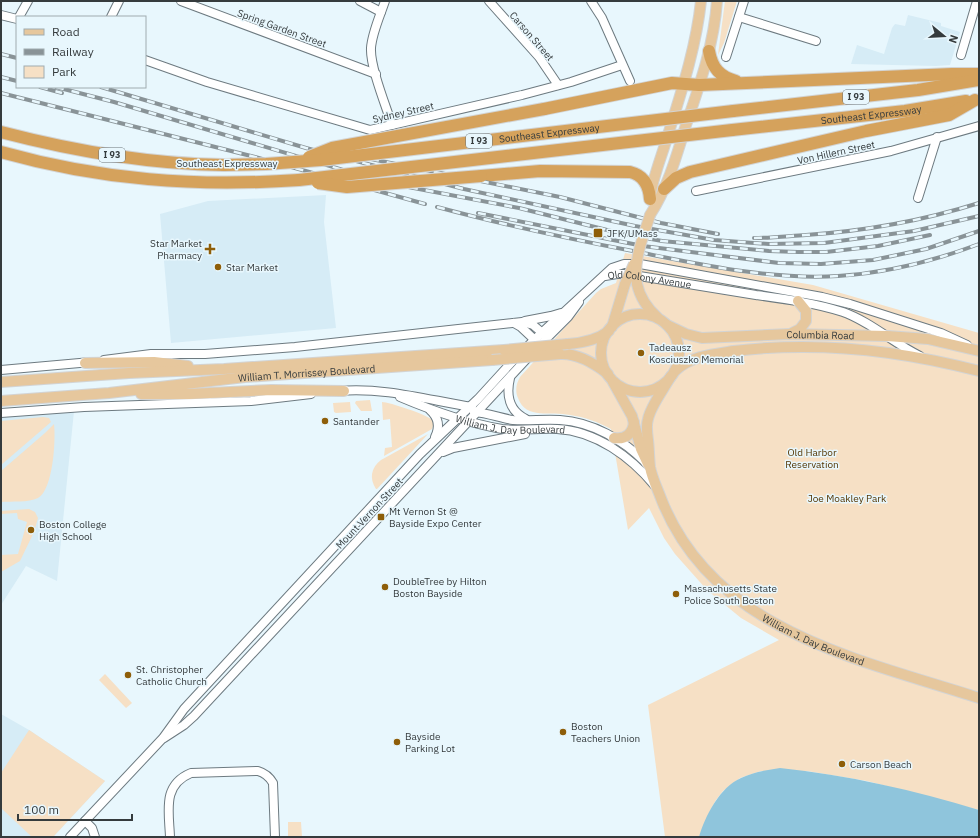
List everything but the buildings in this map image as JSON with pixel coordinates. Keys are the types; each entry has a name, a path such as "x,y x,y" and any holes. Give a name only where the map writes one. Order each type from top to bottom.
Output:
{"highway":[{"path":"709,51 712,63 720,74 729,79 746,83"},
{"path":"294,162 332,148 544,109 672,83 699,85 979,74"},
{"name":"Southeast Expressway","path":"1,132 48,144 108,155 181,163 224,165 294,162 918,90 979,79"},
{"path":"664,189 676,178 690,172 866,132 949,115 977,99"},
{"name":"Southeast Expressway","path":"1,152 56,166 111,175 165,181 220,183 299,180 905,111 977,99"},
{"path":"299,180 347,187 522,172 625,172 640,176 645,182 649,191 650,199"}],"main road":[{"name":"Columbia Road","path":"650,215 650,199 655,175 684,83 693,47 701,1"},
{"name":"Columbia Road","path":"611,328 650,215 664,189 699,85 709,51 717,1"},
{"name":"Columbia Road","path":"637,256 637,284 645,304 664,323 686,334 702,338 790,334 888,336 928,339 977,350"},
{"path":"790,334 800,329 806,321 806,311 798,301"},
{"path":"636,315 647,315 664,323 675,336 679,357 673,373 664,383 657,388 639,392 624,388 609,376 603,364 602,352 604,340 611,328 621,320 636,315"},
{"name":"William T. Morrissey Boulevard","path":"1,382 504,350 568,344 592,340 603,335 611,328"},
{"name":"Columbia Road","path":"673,373 684,364 708,355 775,347 818,347 856,350 898,354 936,361"},
{"name":"William T. Morrissey Boulevard","path":"1,401 109,393 245,377 560,354 579,356 609,376"},
{"name":"Old Colony Avenue","path":"936,361 979,371"},
{"path":"85,363 154,362 224,369"},
{"name":"William J. Day Boulevard","path":"650,468 646,426 647,419 650,411 673,373"},
{"name":"William J. Day Boulevard","path":"609,376 634,420 641,449 674,526 690,552 722,586 754,612 784,628 850,657 979,698"},
{"path":"109,393 162,394 258,391 344,391"},
{"path":"614,438 623,438 630,434 634,426 634,420"}],"street":[{"path":"19,16 28,1"},
{"path":"112,16 119,1"},
{"name":"Spring Garden Street","path":"181,1 376,74"},
{"path":"360,1 381,12"},
{"path":"385,1 371,44 371,56 392,125"},
{"name":"Carson Street","path":"489,1 539,57 558,85"},
{"path":"591,1 602,18 630,81"},
{"path":"726,57 744,1"},
{"path":"961,55 976,2"},
{"path":"1,15 16,18"},
{"path":"739,17 816,41"},
{"name":"Sydney Street","path":"146,60 207,82 370,130 558,85 622,64"},
{"name":"Von Hillern Street","path":"696,191 891,151 979,126"},
{"path":"918,198 937,137"},
{"name":"Old Colony Avenue","path":"602,278 616,266 640,264 822,297 850,304 941,333 977,350"},
{"name":"Old Colony Avenue","path":"602,278 617,274 627,274 798,301 843,312 868,324 909,351 936,361"},
{"name":"Mount Vernon Street","path":"545,335 565,311 602,278"},
{"name":"Mount Vernon Street","path":"70,837 164,738 184,709 434,439 470,407 545,335 571,313 583,296"},
{"path":"1,370 85,363 131,355 158,353 205,354 291,348 513,323 551,316 565,311"},
{"path":"513,323 531,324 545,335"},
{"path":"513,323 521,327 537,343"},
{"name":"Mount Vernon Street","path":"164,738 184,725 194,716 511,377 537,343"},
{"path":"511,377 508,394 511,405 520,415 531,420"},
{"name":"William T. Morrissey Boulevard","path":"1,413 71,408 251,401 344,391 372,391 389,393 470,407 479,407 486,404"},
{"name":"William T. Morrissey Boulevard","path":"389,393 428,409 457,418"},
{"path":"428,409 434,414 438,422 438,430 434,439"},
{"name":"William J. Day Boulevard","path":"457,418 468,413 478,412 512,419 558,420 574,422 595,428 614,438 638,455 650,468"},
{"name":"William J. Day Boulevard","path":"457,418 512,430 550,429 569,430 581,433 608,445 638,468 658,490"},
{"path":"434,458 444,451 453,448 550,429"},
{"path":"170,837 168,801 171,790 176,782 183,776 192,773 258,771 265,773 270,777 273,783 275,837"},
{"path":"85,821 92,828 95,837"}],"shaded area":[{"path":"908,15 941,23 941,26 960,32 950,65 851,64 857,45 884,54 892,28 895,24 905,26"},
{"path":"326,195 324,222 336,328 171,343 160,214 208,201"},
{"name":"Boston College High School","path":"74,411 57,581 26,566 1,605 1,417"},
{"path":"1,714 29,730 105,781 53,837 1,837"}],"green space":[{"path":"725,1 737,1 724,43 718,55"},
{"name":"Old Harbor Reservation","path":"625,253 813,285 979,333 979,810 867,781 807,771 761,771 740,778 723,791 710,811 699,837 665,837 648,705 779,640 741,618 707,590 675,554 664,538 649,508 628,530 611,429 581,417 533,412 522,405 516,393 516,388 520,377 596,293 601,289 616,283"},
{"path":"370,400 372,411 361,411 355,403 356,401"},
{"path":"350,402 351,412 334,412 333,403"},
{"path":"382,402 408,409 429,418 433,422 432,429 384,456 385,448 392,447 390,419 383,420"},
{"path":"43,417 49,418 51,422 1,465 1,421"},
{"path":"54,424 54,452 50,475 43,493 38,498 30,501 1,502 1,471"},
{"path":"428,434 376,489 372,481 372,473 375,466 381,460"},
{"path":"29,509 35,512 38,518 34,532 20,561 1,572 1,555 18,554 27,522 18,519 17,513 1,514 1,511"},
{"path":"105,674 132,703 126,708 99,680"},
{"path":"29,730 105,781 53,837 32,837 1,808 1,773"},
{"path":"288,822 301,822 302,837 288,837"}],"water":[{"path":"780,768 880,784 979,810 979,837 699,837 709,811 720,795 733,782 746,776"}],"railway":[{"path":"1,54 16,58"},
{"path":"1,77 16,81"},
{"path":"44,88 62,93"},
{"path":"60,88 114,102 387,183 519,208 619,233 662,241 769,251 826,252 878,246 930,235"},
{"path":"104,88 306,148 464,189 635,226 714,240 769,244 824,243 914,231 979,216"},
{"path":"1,93 255,157 425,204"},
{"path":"371,159 560,197 661,223 718,234"},
{"path":"754,238 828,233 872,228 915,220 979,203"},
{"path":"437,207 487,220 687,262 762,274 788,276 838,276 892,269 928,261 979,244"},
{"path":"478,213 643,246 779,263 821,264 873,260 926,249 979,231"}],"place":[{"name":"JFK/UMass","path":"598,233"},
{"name":"Star Market Pharmacy","path":"210,249"},
{"name":"Star Market","path":"218,267"},
{"name":"Tadeausz Kosciuszko Memorial","path":"641,353"},
{"name":"Santander","path":"325,421"},
{"name":"Mt Vernon St @ Bayside Expo Center","path":"381,517"},
{"name":"Boston College High School","path":"31,530"},
{"name":"DoubleTree by Hilton Boston Bayside","path":"385,587"},
{"name":"Massachusetts State Police South Boston","path":"676,594"},
{"name":"St. Christopher Catholic Church","path":"128,675"},
{"name":"Boston Teachers Union","path":"563,732"},
{"name":"Bayside Parking Lot","path":"397,742"},
{"name":"Carson Beach","path":"842,764"}],"park label":[{"name":"Joe Moakley Park","path":"847,498"}]}
